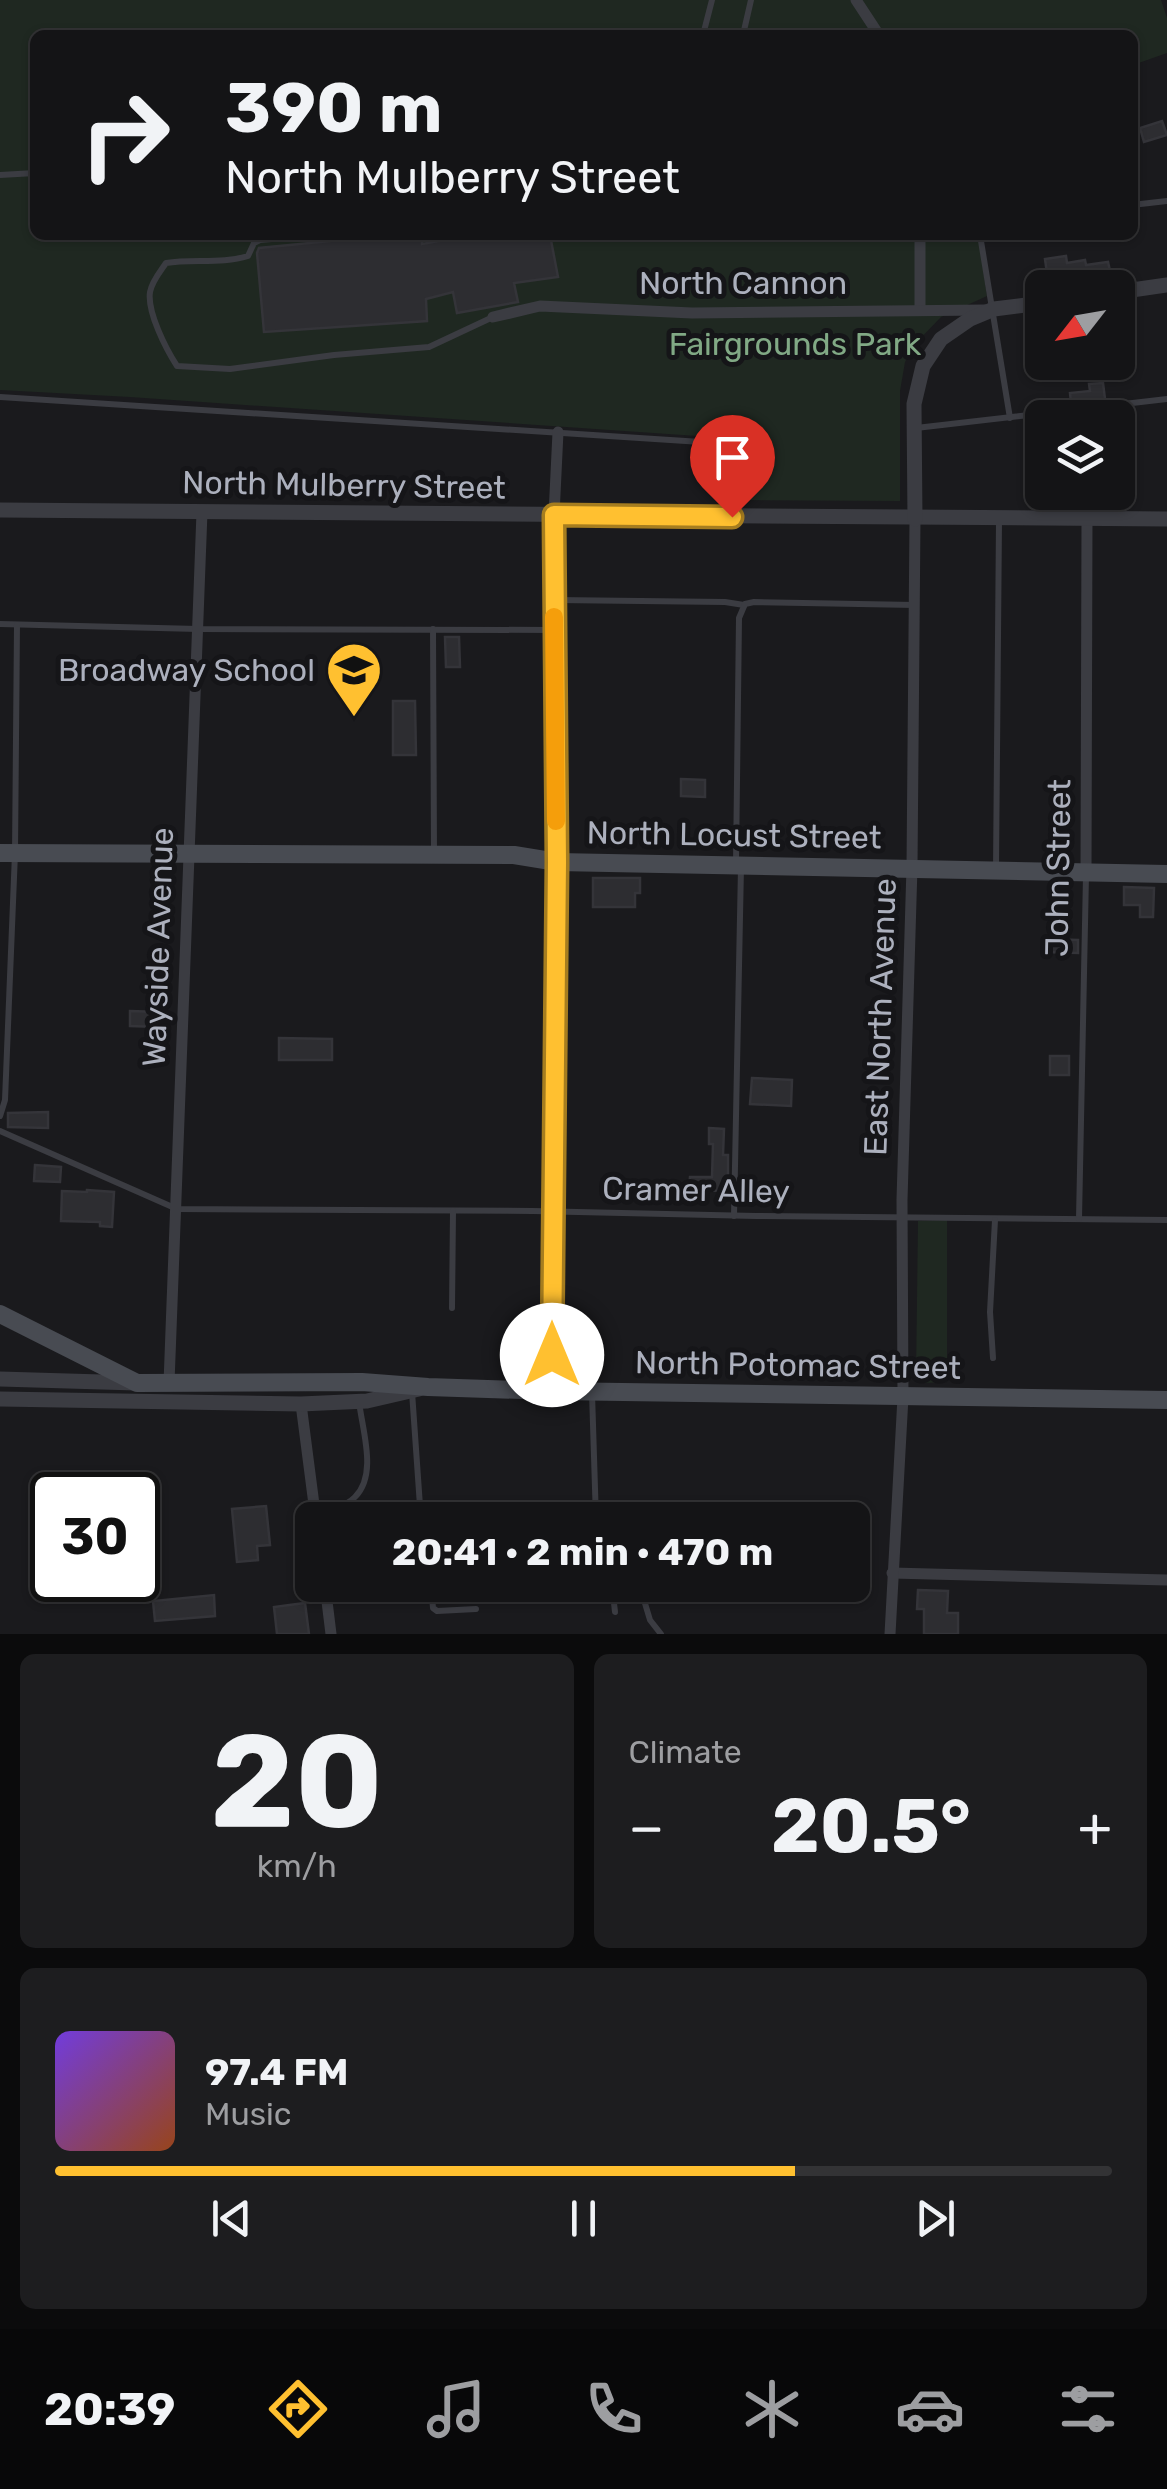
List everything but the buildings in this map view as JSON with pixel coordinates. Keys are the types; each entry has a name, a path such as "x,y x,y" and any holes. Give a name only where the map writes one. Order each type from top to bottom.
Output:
{"main road":[{"name":"North Locust Street","path":"8,853 514,855 557,862 1167,874"},
{"path":"0,1314 137,1383 168,1392"},
{"name":"North Potomac Street","path":"168,1392 362,1382 420,1389 1167,1400"}],"street":[{"path":"856,0 876,30"},
{"path":"920,240 920,310"},
{"path":"1135,290 1167,285"},
{"path":"915,519 914,404 923,366 941,339 970,319 994,310 1025,305"},
{"name":"North Cannon","path":"493,317 540,306 692,313 994,310"},
{"path":"552,1391 557,862 554,515 558,432"},
{"name":"North Mulberry Street","path":"0,510 1167,519"},
{"name":"Wayside Avenue","path":"168,1392 202,512"},
{"name":"John Street","path":"1086,518 1086,873"},
{"name":"East North Avenue","path":"890,1634 902,1396 915,519"},
{"path":"0,1378 137,1383"},
{"name":"North Potomac Street","path":"168,1392 301,1404 359,1401 420,1389"},
{"path":"0,1398 168,1392"},
{"path":"301,1404 314,1502"},
{"path":"892,1574 1167,1580"},
{"path":"327,1602 331,1634"}],"lane":[{"path":"704,30 712,0"},
{"path":"745,30 751,0"},
{"path":"0,174 30,172"},
{"path":"1138,204 1167,200"},
{"path":"260,240 248,256 237,260 166,263 150,294 162,344 177,366 230,369 428,347 493,317"},
{"path":"981,240 1010,418"},
{"path":"0,396 732,444 732,517"},
{"path":"916,428 1167,399"},
{"path":"996,870 999,518"},
{"path":"554,600 914,605"},
{"path":"734,1216 739,618 744,605"},
{"path":"0,624 198,630 554,630"},
{"path":"0,1116 5,1100 8,853 17,624"},
{"path":"433,630 434,855"},
{"name":"John Street","path":"1079,1219 1086,873"},
{"name":"Cramer Alley","path":"0,1131 177,1210 1167,1220"},
{"path":"452,1308 453,1211"},
{"path":"993,1358 990,1312 995,1220"},
{"path":"420,1389 420,1502"},
{"path":"592,1392 595,1502"},
{"path":"348,1502 364,1482 367,1466 359,1401"},
{"path":"432,1602 438,1611 476,1608"},
{"path":"615,1602 616,1612"},
{"path":"645,1602 650,1620 661,1634"}],"green space":[{"name":"Fairgrounds Park","path":"0,0 1161,0 1167,18 1167,53 1138,63 1138,30 30,30 30,240 979,240 987,296 941,317 914,345 905,362 900,391 900,501 740,500 741,439 0,390"},
{"path":"947,1220 947,1382 923,1383 916,1377 918,1221"}],"slow traffic":[{"path":"554,617 556,821"}],"place":[{"name":"Broadway School","path":"354,719"}],"route":[{"path":"552,1355 557,862 554,515 732,517"}]}
